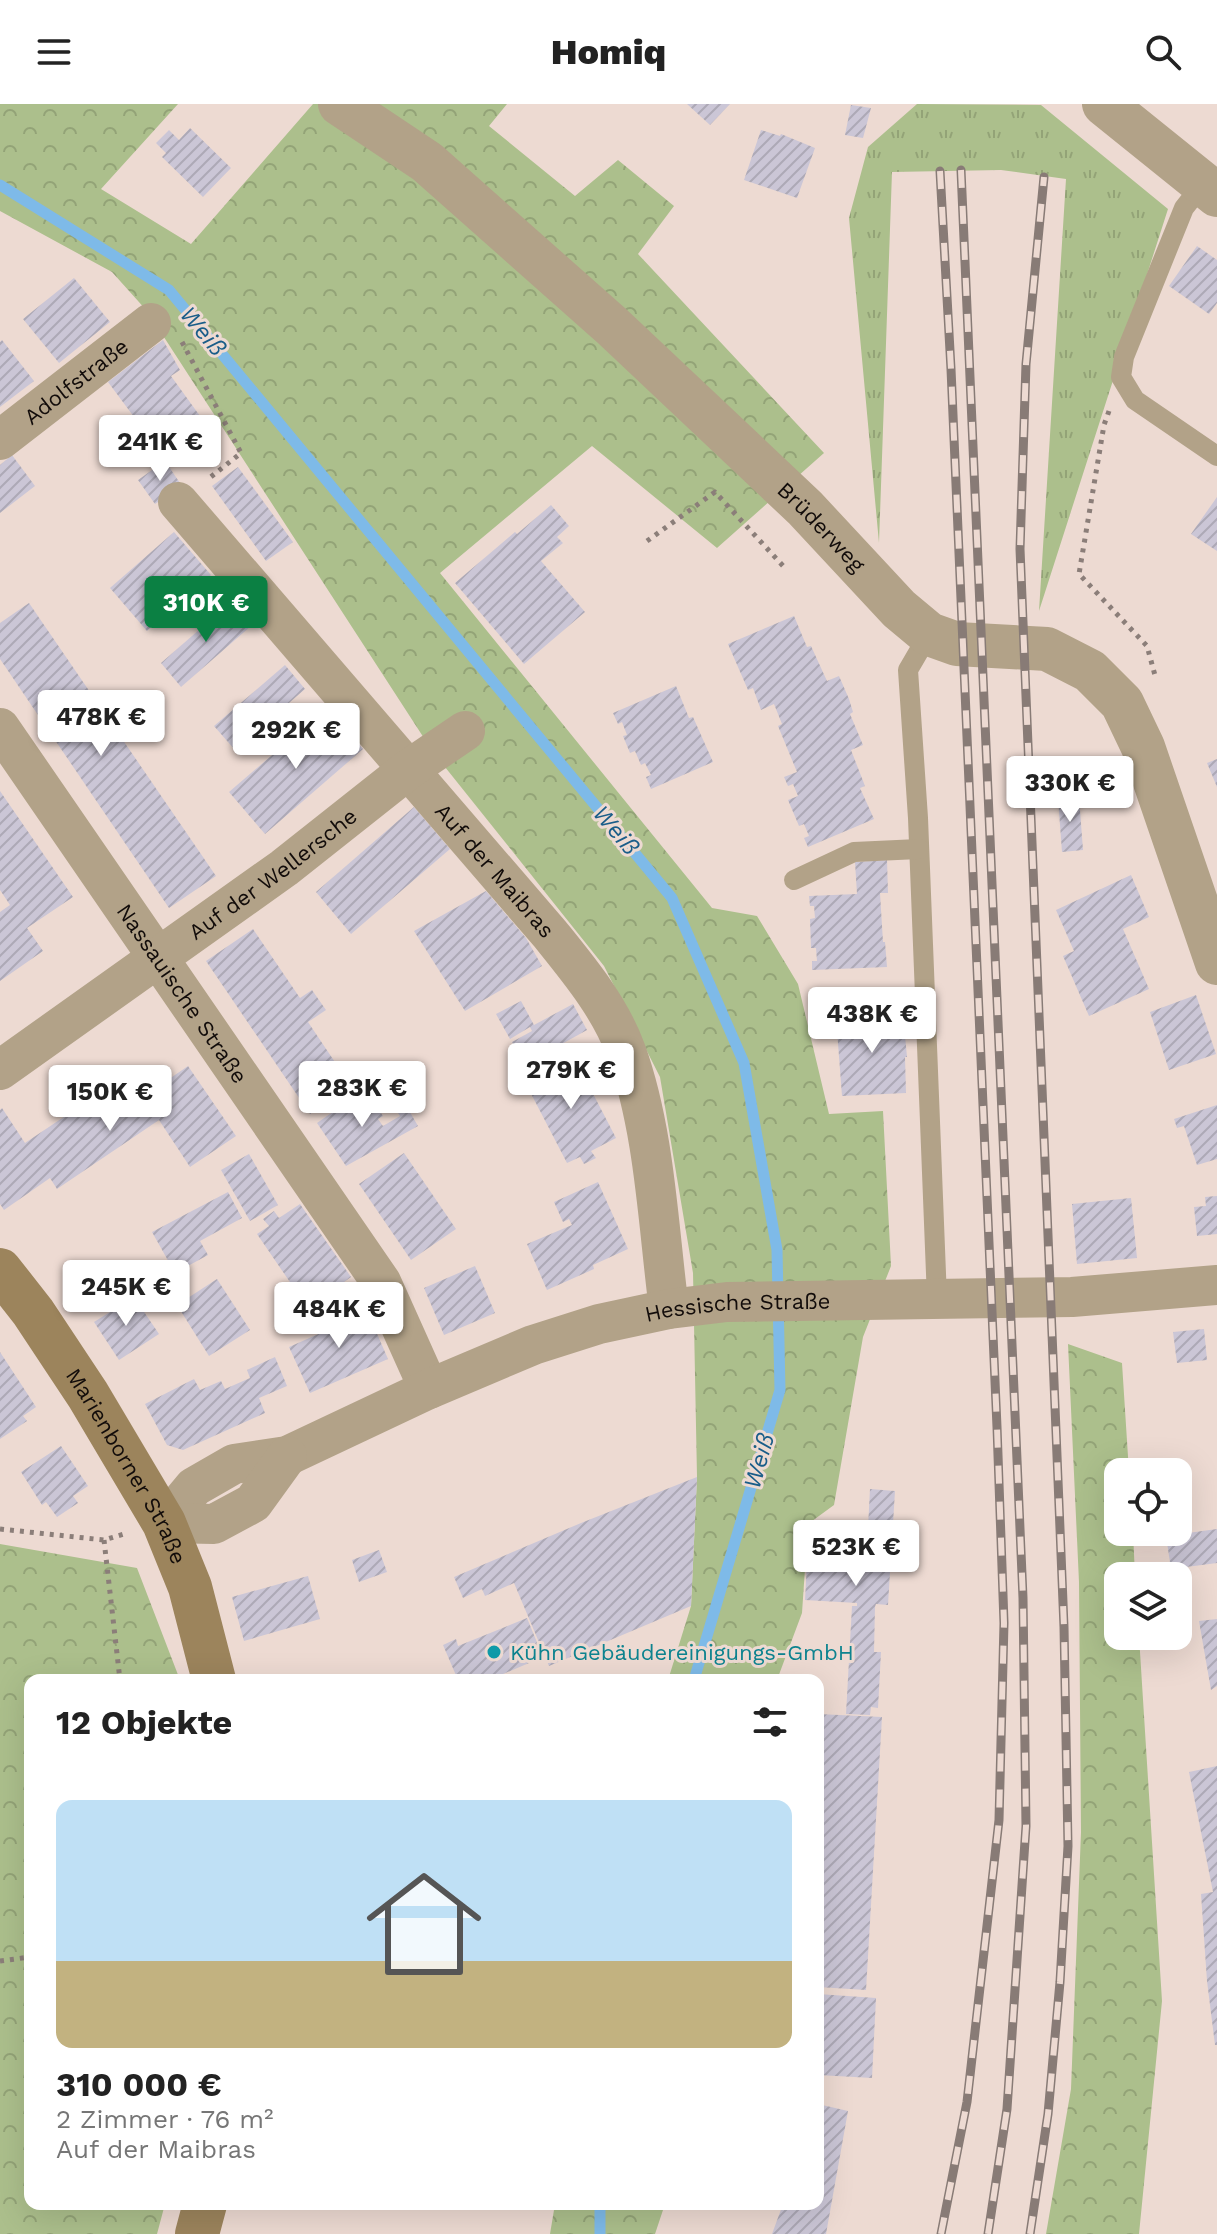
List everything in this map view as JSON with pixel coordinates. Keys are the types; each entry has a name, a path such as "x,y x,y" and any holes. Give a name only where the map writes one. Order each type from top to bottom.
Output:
{"main road":[{"name":"Marienborner Straße","path":"0,1270 33,1312 88,1395 164,1523 190,1587 212,1674"},
{"path":"197,2234 203,2210"}],"street":[{"name":"Brüderweg","path":"340,104 427,162 612,326 805,508 899,609 929,634 957,644 1047,649 1090,671 1122,703 1143,747 1217,963"},
{"path":"1104,104 1212,190"},
{"name":"Adolfstraße","path":"0,440 151,323"},
{"name":"Auf der Maibras","path":"190,493 409,769 593,988 625,1049 645,1116 669,1309"},
{"name":"Nassauische Straße","path":"0,728 381,1282 429,1389"},
{"name":"Auf der Wellersche","path":"0,1070 284,868 409,769 465,731"},
{"name":"Hessische Straße","path":"164,1523 214,1524 253,1503 287,1456 429,1389 533,1345 599,1324 669,1309 727,1302 1072,1297 1217,1285"}],"lane":[{"path":"1212,190 1184,208 1124,357 1121,377 1135,400 1217,456"},
{"path":"929,634 908,670 919,849 937,1299"},
{"path":"794,880 854,852 919,849"}],"path":[{"path":"151,323 174,325 241,453 190,493"},
{"path":"1104,425 1079,574 1147,646 1159,688"},
{"path":"647,541 715,492 785,568"},
{"path":"0,1529 104,1540 164,1523"},
{"path":"104,1540 119,1674"},
{"path":"0,1961 24,1958"}],"green space":[{"path":"0,104 178,104 101,189 191,244 313,104 507,104 489,126 575,196 618,160 674,206 638,254 824,453 717,548 592,446 440,573 712,908 757,916 798,984 829,1114 883,1111 891,1266 863,1337 834,1505 808,1524 802,1613 779,1674 670,1674 691,1606 697,1477 693,1273 660,1077 604,966 433,752 147,311 112,272 0,211"},
{"path":"917,104 1041,105 1168,209 1039,611 1066,179 1001,170 892,172 879,543 849,218 868,147"},
{"path":"1068,1344 1122,1363 1128,1458 1104,1458 1104,1546 1134,1546 1134,1562 1104,1562 1104,1650 1140,1650 1162,2001 1139,2234 1046,2234 1071,2089 1081,1832 1079,1582"},
{"path":"0,1544 137,1568 178,1674 24,1674 24,2210 163,2210 157,2234 0,2234"},
{"path":"554,2210 663,2210 655,2234 550,2234"}],"building":[{"path":"687,104 730,104 710,125"},
{"path":"851,105 871,108 863,138 845,135"},
{"path":"190,128 231,168 203,197 162,157 166,153 156,143 169,130 179,140"},
{"path":"761,130 781,134 815,148 797,198 744,180"},
{"path":"1197,246 1217,260 1217,303 1209,314 1169,286"},
{"path":"74,278 110,322 59,363 23,319"},
{"path":"2,340 34,381 0,407 0,342"},
{"path":"163,340 180,370 171,376 200,416 143,459 120,428 134,417 108,382"},
{"path":"12,455 35,486 0,513 0,465"},
{"path":"165,461 182,486 155,504 138,480"},
{"path":"238,467 293,542 266,561 212,486"},
{"path":"1217,497 1217,551 1191,534"},
{"path":"551,505 569,526 557,537 563,543 541,561 585,612 524,664 455,583"},
{"path":"174,532 211,575 147,631 110,588"},
{"path":"231,602 251,626 181,687 161,663"},
{"path":"29,603 216,876 169,908 0,659 0,623"},
{"path":"794,616 807,647 811,646 827,681 839,676 849,699 853,712 850,714 863,745 851,750 865,786 860,788 874,819 808,847 804,838 809,836 804,824 799,826 788,800 798,796 793,784 788,786 784,777 797,772 778,726 782,724 774,704 761,710 753,688 748,690 728,644"},
{"path":"285,665 305,689 235,750 214,726"},
{"path":"676,686 713,762 651,789 646,777 651,775 645,763 641,765 635,751 630,753 623,736 627,735 622,722 618,724 613,713"},
{"path":"327,708 363,749 265,834 229,792"},
{"path":"1217,759 1217,787 1207,763"},
{"path":"0,791 73,897 27,928 43,951 0,981 0,912 10,905 0,890"},
{"path":"1079,797 1083,850 1062,852 1058,798"},
{"path":"414,807 450,849 351,934 316,892"},
{"path":"887,860 888,893 880,893 887,967 812,970 812,961 817,961 816,948 811,948 810,919 815,918 809,896 857,894 855,862"},
{"path":"1131,875 1149,917 1123,929 1149,989 1089,1016 1063,956 1074,951 1056,910"},
{"path":"486,891 526,938 542,966 465,1011 414,931"},
{"path":"253,929 300,998 312,990 326,1010 308,1022 351,1086 310,1114 206,961"},
{"path":"1196,995 1216,1054 1169,1070 1150,1012"},
{"path":"521,1001 534,1025 573,1004 587,1030 524,1065 512,1042 532,1031 530,1027 510,1039 496,1014"},
{"path":"903,1014 906,1093 842,1096 836,1017"},
{"path":"575,1059 616,1138 591,1151 596,1158 584,1164 580,1157 567,1163 526,1084 539,1077 535,1070 548,1063 551,1071"},
{"path":"188,1066 236,1136 190,1167 159,1120 57,1189 50,1178 4,1210 0,1204 2,1108 25,1143 128,1074 143,1097"},
{"path":"360,1093 370,1107 375,1104 383,1116 378,1119 383,1126 400,1116 398,1113 407,1107 418,1126 346,1166 317,1123"},
{"path":"1217,1105 1217,1159 1197,1165 1184,1126 1177,1128 1174,1119"},
{"path":"404,1153 456,1229 411,1260 359,1184"},
{"path":"249,1154 278,1205 250,1221 221,1170"},
{"path":"598,1182 628,1249 593,1265 594,1269 547,1290 527,1244 572,1225 569,1219 563,1222 554,1202"},
{"path":"228,1192 242,1218 200,1241 208,1255 175,1273 152,1232"},
{"path":"1217,1196 1217,1234 1197,1236 1194,1207 1206,1206 1205,1197"},
{"path":"1131,1198 1137,1258 1077,1264 1072,1204"},
{"path":"300,1204 351,1277 330,1292 334,1299 325,1305 320,1299 307,1307 257,1234 269,1226 263,1219 274,1211 279,1218"},
{"path":"475,1266 495,1313 444,1335 424,1288"},
{"path":"217,1279 250,1330 209,1356 177,1305"},
{"path":"134,1297 159,1334 119,1360 94,1322"},
{"path":"365,1306 388,1359 310,1393 289,1347 323,1332 320,1326"},
{"path":"1204,1329 1207,1360 1177,1363 1173,1332"},
{"path":"0,1352 36,1407 23,1416 27,1421 0,1439"},
{"path":"275,1357 287,1386 259,1398 265,1413 183,1450 167,1445 145,1404 194,1379 200,1390 221,1381 225,1389 250,1378 247,1370"},
{"path":"61,1446 88,1486 73,1496 78,1503 57,1517 46,1502 42,1505 21,1472"},
{"path":"697,1477 691,1606 549,1666 514,1583 485,1596 482,1589 463,1598 454,1577"},
{"path":"870,1489 895,1491 888,1605 876,1604 875,1607 874,1652 881,1652 878,1708 871,1707 870,1715 846,1714 852,1606 857,1606 857,1603 805,1600 809,1524 868,1528"},
{"path":"1217,1529 1217,1563 1192,1566 1192,1562 1170,1562 1168,1546 1192,1546 1192,1532"},
{"path":"379,1550 387,1572 359,1582 352,1560"},
{"path":"308,1576 320,1619 244,1641 232,1597"},
{"name":"Kühn Gebäudereinigungs-GmbH","path":"527,1618 543,1657 503,1674 455,1674 443,1645 456,1639 458,1646"},
{"path":"1217,1619 1217,1686 1211,1690 1199,1621"},
{"path":"824,1714 882,1717 866,1990 824,1987"},
{"path":"1217,1766 1215,2045 1201,1894 1213,1892 1189,1772"},
{"path":"824,1994 876,1998 872,2078 824,2075"},
{"path":"824,2105 848,2111 826,2234 772,2234 781,2210 824,2210"}],"waterway":[{"name":"Weiß","path":"0,185 169,290 672,898 744,1063 777,1250 780,1390 696,1674"},
{"name":"Weiß","path":"600,2210 600,2234"}],"railway":[{"path":"961,170 1023,1598 1026,1826 1007,2109 988,2234"},
{"path":"940,171 1004,1623 999,1820 967,2102 941,2234"},
{"path":"1030,2234 1048,2114 1068,1846 1064,1627 1020,549 1026,364 1044,177"}],"place":[{"name":"Kühn Gebäudereinigungs-GmbH","path":"494,1652"}]}
